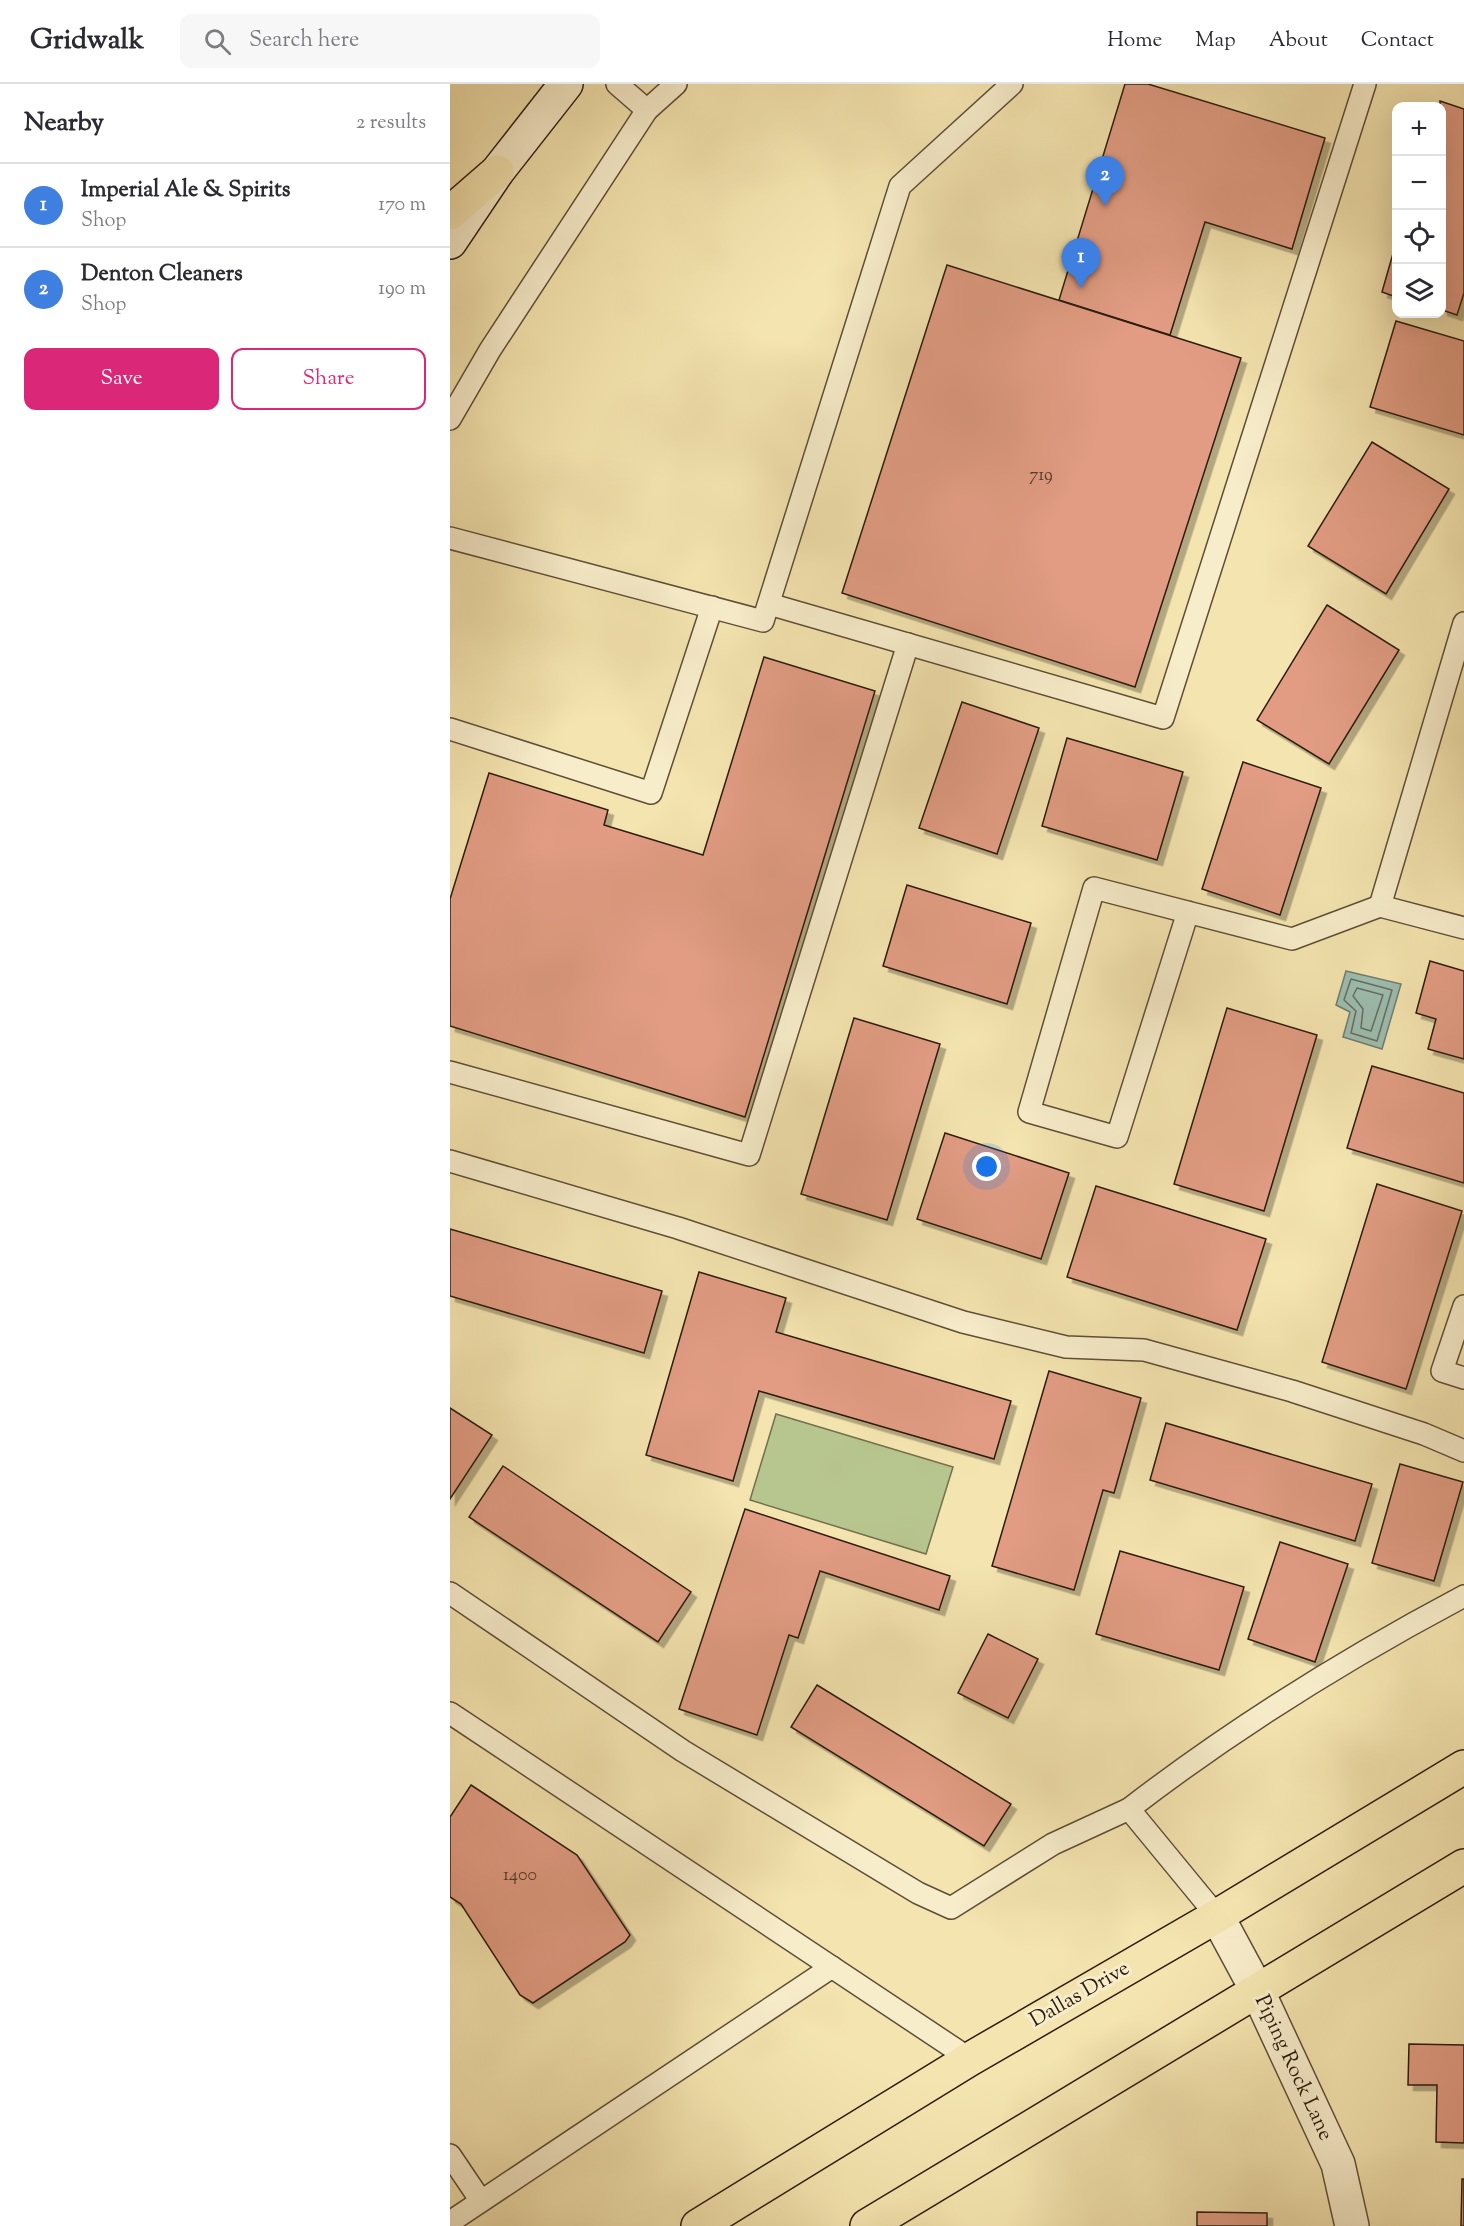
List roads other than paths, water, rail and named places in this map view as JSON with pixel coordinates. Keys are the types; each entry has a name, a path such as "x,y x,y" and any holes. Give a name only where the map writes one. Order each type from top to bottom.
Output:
{"main road":[{"path":"450,213 497,172"},
{"name":"Dallas Drive","path":"698,2226 970,2059 1217,1916 1464,1767"},
{"path":"867,2226 933,2184 1258,1992 1464,1866"}],"street":[{"path":"450,242 497,172 566,84"},
{"name":"Piping Rock Lane","path":"1217,1916 1258,1992 1338,2164 1352,2226"}],"lane":[{"path":"617,84 647,110"},
{"path":"450,419 490,350 647,110 676,84"},
{"path":"450,538 763,621 900,186 1012,84"},
{"path":"769,604 1163,718 1365,84"},
{"path":"450,729 651,792 712,607"},
{"path":"1380,906 1464,624"},
{"path":"450,1072 749,1155 908,644"},
{"path":"1188,912 1118,1137 1029,1112 1094,888 1188,912 1292,939 1380,906 1464,928"},
{"path":"450,1161 678,1228 963,1322 1066,1347 1144,1350 1292,1391 1424,1434 1464,1451"},
{"path":"1464,1306 1442,1371 1464,1378"},
{"path":"450,1593 683,1751 898,1881 951,1908 1053,1844 1130,1809 1177,1772 1308,1685 1464,1596"},
{"path":"450,1713 970,2059"},
{"path":"1130,1809 1217,1916"},
{"path":"450,2222 832,1967"},
{"path":"450,2156 482,2201"}],"water":[{"path":"1346,971 1401,984 1382,1049 1343,1037 1350,1012 1336,1005"}],"place":[{"name":"Denton Cleaners","path":"1105,206"},
{"name":"Imperial Ale & Spirits","path":"1081,288"}]}
